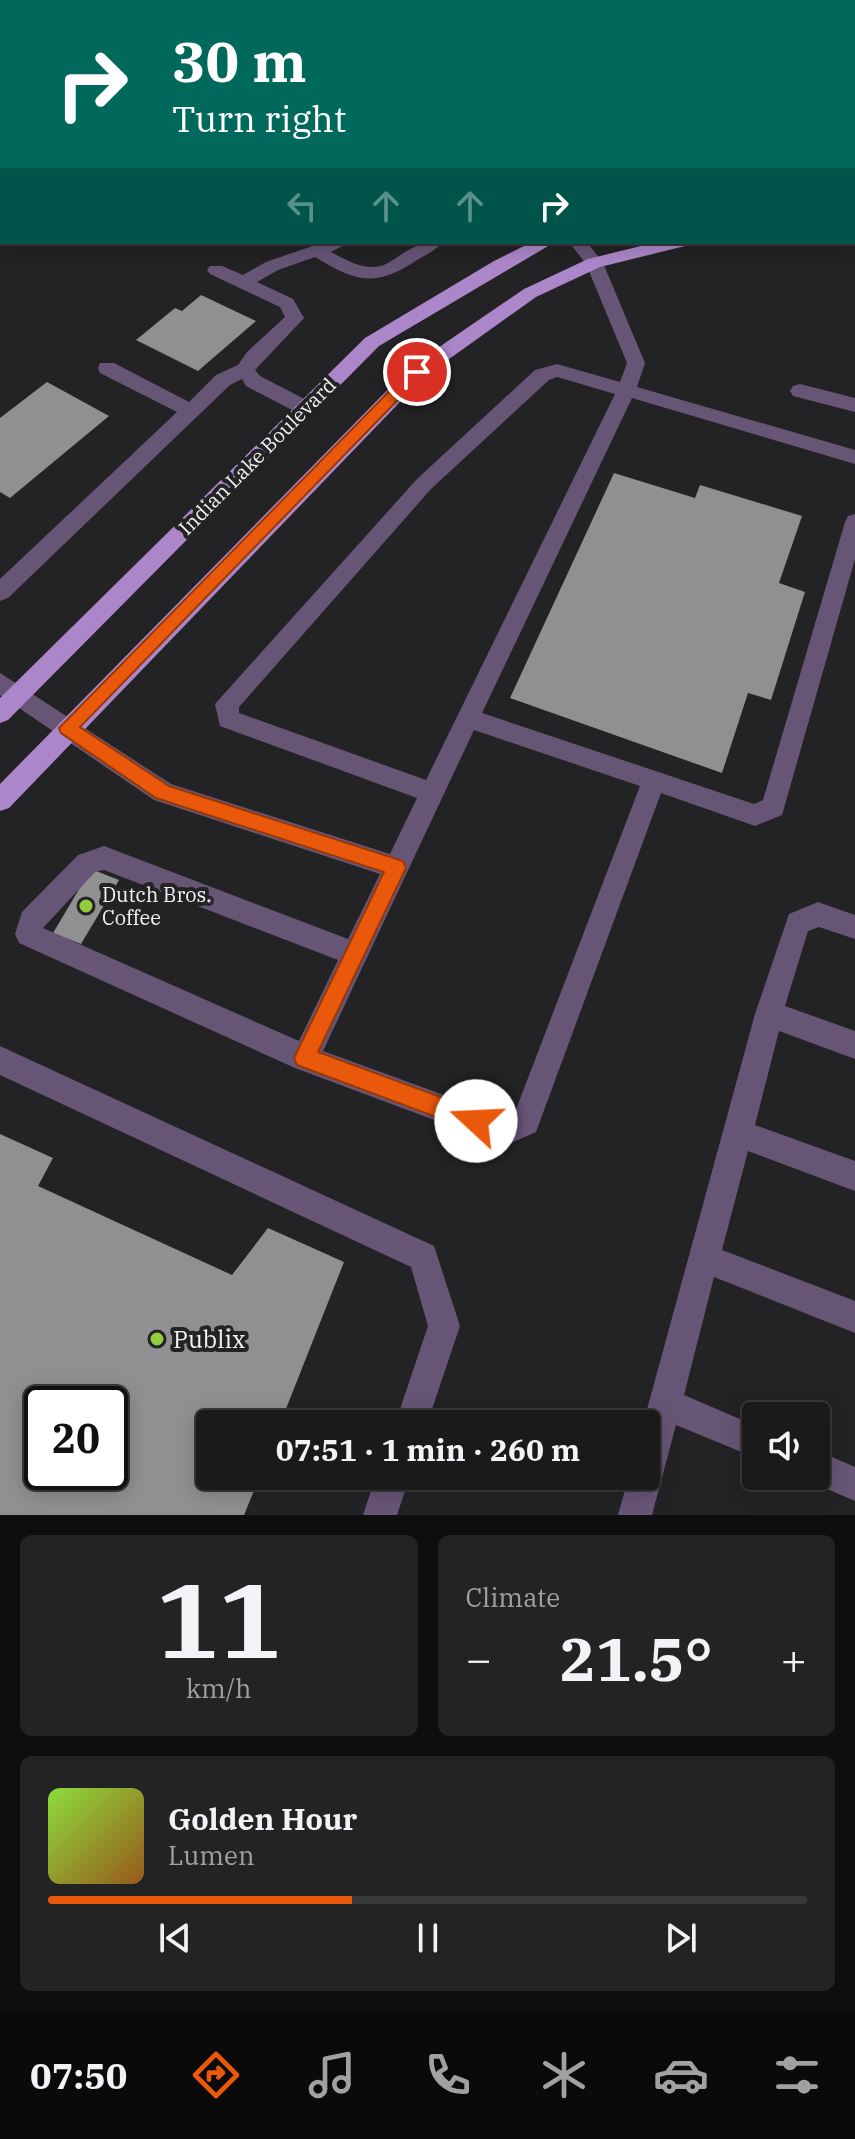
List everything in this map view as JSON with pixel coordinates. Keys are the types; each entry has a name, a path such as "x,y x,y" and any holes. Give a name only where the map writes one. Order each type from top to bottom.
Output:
{"main road":[{"name":"Indian Lake Boulevard","path":"0,713 9,689 372,342 500,265 542,244"},
{"path":"0,800 417,372 530,293 594,263 671,244"}],"street":[{"path":"243,283 272,266 336,244"},
{"path":"317,251 352,273 378,275 431,244"},
{"path":"305,1058 626,390 636,363 594,263 580,244"},
{"path":"0,592 223,380 245,370 254,356 295,318 287,303 216,270"},
{"path":"107,368 191,411"},
{"path":"245,370 253,381 305,408"},
{"path":"432,793 228,719 227,704 424,484 542,375 557,370 855,457"},
{"path":"800,391 855,405"},
{"path":"468,718 755,815 773,807 855,522"},
{"path":"9,689 163,792 396,868"},
{"path":"355,954 104,858 87,863 31,921 28,934 305,1058 504,1132 526,1122 654,780"},
{"path":"660,1423 769,1014 798,923 818,914 855,927"},
{"path":"769,1014 855,1045"},
{"path":"0,1060 423,1257 444,1326 416,1410"},
{"path":"738,1133 855,1176"},
{"path":"704,1258 855,1317"},
{"path":"665,1404 742,1436"},
{"path":"830,1473 855,1484"},
{"path":"380,1515 388,1490"},
{"path":"635,1515 642,1490"}],"building":[{"path":"201,295 256,321 198,371 136,340 175,308 182,311"},
{"path":"47,382 109,416 10,498 0,492 0,418"},
{"path":"614,473 695,498 700,485 802,516 779,583 805,592 771,700 748,693 722,773 510,698"},
{"name":"Dutch Bros. Coffee","path":"91,869 119,880 81,944 53,933"},
{"name":"Publix","path":"0,1134 53,1158 38,1186 232,1275 268,1228 344,1262 286,1410 196,1410 196,1490 254,1490 244,1515 0,1515"}],"place":[{"name":"Dutch Bros. Coffee","path":"86,906"},
{"name":"Publix","path":"157,1339"}],"route":[{"path":"417,372 68,728 163,792 396,868 305,1058 476,1121"}]}
